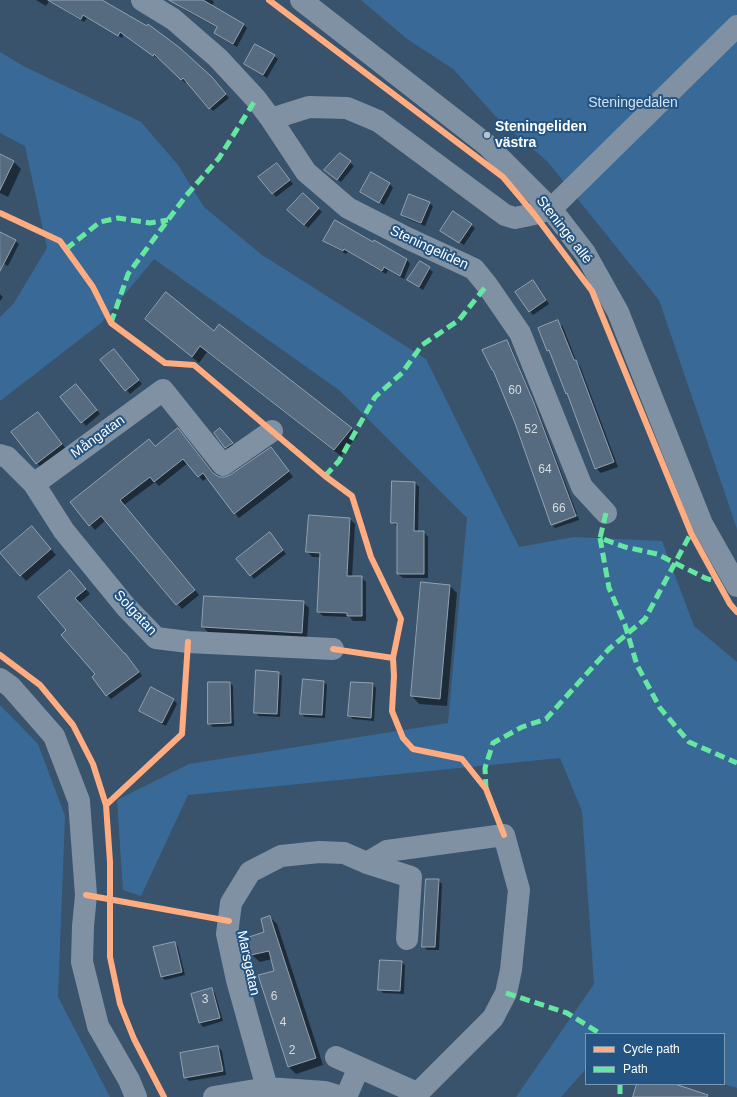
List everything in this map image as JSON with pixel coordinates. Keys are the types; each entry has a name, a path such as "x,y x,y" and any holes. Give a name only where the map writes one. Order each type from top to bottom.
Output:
{"street":[{"name":"Steningeliden","path":"142,0 173,19 218,58 256,98 306,172 348,208 407,238 474,269 487,285 520,333 582,487 606,513"},
{"name":"Steninge allé","path":"301,0 487,145 551,209 585,252 618,312 702,524 737,586"},
{"path":"271,120 309,107 347,108 378,121 505,214 515,218 551,209 737,26"},
{"name":"Mångatan","path":"34,484 163,390 223,465 272,431"},
{"name":"Solgatan","path":"0,455 7,457 34,484 64,531 126,607 156,638 188,642 333,649"},
{"path":"0,679 11,687 54,736 79,801 86,895 82,962 98,1026 129,1080 136,1097"},
{"path":"336,1057 416,1095 493,1018 506,993 511,970 519,890 504,835 387,851 367,864"},
{"name":"Marsgatan","path":"267,1088 237,980 227,934 231,903 250,872 281,856 319,852 344,853 367,864 411,877 407,939"},
{"path":"346,1097 359,1067"},
{"path":"214,1097 267,1088 325,1092 341,1097"}],"green space":[{"name":"Steningedalen","path":"361,0 737,0 737,529 659,300 548,162 499,120 453,69 407,39"},
{"path":"0,52 25,67 141,122 178,165 204,207 262,255 426,359 519,547 574,537 662,541 694,626 737,662 737,1088 725,1085 725,1033 585,1033 585,1070 561,1097 516,1097 594,984 582,811 560,758 188,795 141,896 123,890 117,800 189,764 448,723 467,518 339,390 154,259 101,323 0,401 0,317 14,303 47,248 25,146 0,133"},
{"path":"0,705 38,744 65,816 58,997 110,1097 0,1097"}],"building":[{"path":"48,0 102,0 147,26 148,24 180,48 212,77 226,94 209,109 183,78 181,80 154,54 153,56 120,32 118,36 83,15 81,19"},
{"path":"169,0 203,0 244,24 233,44 214,33 217,27"},
{"path":"255,44 275,55 263,75 244,64"},
{"path":"340,153 351,161 337,180 324,170"},
{"path":"0,154 14,161 0,190"},
{"path":"277,163 290,180 272,194 258,177"},
{"path":"371,172 390,183 379,203 360,192"},
{"path":"303,193 319,208 304,225 287,210"},
{"path":"409,194 430,202 421,223 401,215"},
{"path":"453,211 472,224 459,243 440,231"},
{"path":"335,220 373,242 374,240 407,259 400,276 384,267 382,271 344,249 343,251 323,241"},
{"path":"0,232 16,240 0,271"},
{"path":"420,261 430,267 419,287 407,280"},
{"path":"533,280 546,300 529,312 515,292"},
{"path":"166,292 214,331 219,324 352,428 334,450 200,346 192,357 145,319"},
{"path":"558,320 574,360 576,360 614,462 595,469 567,393 566,394 549,350 547,351 538,328"},
{"path":"507,340 534,403 576,516 551,525 515,423 493,370 482,350"},
{"path":"114,349 139,380 125,391 100,360"},
{"path":"76,384 97,410 81,423 60,397"},
{"path":"38,412 62,444 36,464 11,432"},
{"path":"178,428 213,473 219,477 230,475 271,447 289,471 234,514 203,473 198,477 183,459 154,482 150,477 120,500 195,590 176,605 101,516 89,526 70,502 149,439 155,446"},
{"path":"220,428 233,443 225,448 214,433"},
{"path":"392,481 415,482 414,531 424,531 424,574 397,574 397,523 391,523"},
{"path":"309,515 350,518 347,576 362,576 362,616 347,616 347,613 317,612 320,553 306,552"},
{"path":"32,526 51,549 20,576 0,553"},
{"path":"270,532 283,550 250,576 236,559"},
{"path":"70,570 86,589 75,598 125,653 139,672 106,696 92,677 95,674 61,635 66,630 38,597"},
{"path":"421,582 450,585 440,699 411,696"},
{"path":"204,596 304,601 302,633 202,627"},
{"path":"256,670 279,672 277,714 254,713"},
{"path":"303,679 324,681 322,715 300,714"},
{"path":"208,682 230,682 231,723 208,724"},
{"path":"351,682 373,683 371,718 348,716"},
{"path":"151,687 174,699 162,723 139,711"},
{"path":"426,879 439,879 435,947 422,947"},
{"path":"270,916 316,1058 288,1067 258,975 274,971 269,951 251,955 246,938 264,932 261,919"},
{"path":"175,942 182,972 161,977 153,947"},
{"path":"380,960 402,961 400,991 378,990"},
{"path":"212,988 220,1018 199,1023 191,994"},
{"path":"218,1046 223,1071 184,1078 180,1053"},
{"path":"637,1085 678,1085 708,1095 707,1097 633,1097"}],"marked path":[{"path":"111,323 128,274 185,197 219,158 256,99"},
{"path":"66,249 100,222 118,218 150,223 168,220"},
{"path":"325,476 339,461 375,397 402,373 422,345 459,320 487,285"},
{"path":"606,513 600,538 625,547 657,554 705,578 718,582"},
{"path":"486,789 485,768 493,743 522,727 546,719 609,649 645,619 691,533"},
{"path":"600,538 609,588 625,625 637,665 660,708 689,742 737,763"},
{"path":"506,993 567,1013 599,1033"},
{"path":"620,1085 620,1097"}],"cycle path":[{"path":"269,0 503,177 534,214 592,291 691,533 730,604 737,612"},
{"path":"0,213 60,241 93,287 111,323 165,363 194,365 325,476 352,496 371,557 401,619 393,658 394,676 392,711 403,738 413,749 462,759 486,789 504,835"},
{"path":"106,805 182,734 188,642"},
{"path":"333,649 393,658"},
{"path":"0,655 40,685 73,725 93,764 106,805 110,862 110,957 120,1004 134,1039 164,1097"},
{"path":"86,895 229,921"}],"place":[{"name":"Steningeliden västra","path":"487,135"}]}
